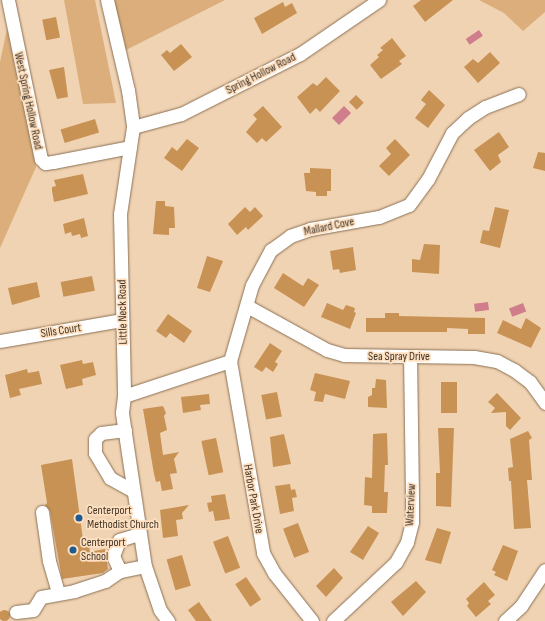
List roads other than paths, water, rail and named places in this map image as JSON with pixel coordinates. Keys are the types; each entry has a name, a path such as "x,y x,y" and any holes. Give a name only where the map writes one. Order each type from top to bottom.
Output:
{"street":[{"name":"West Spring Hollow Road","path":"8,0 41,159 45,163 53,162 130,147"},
{"name":"Little Neck Road","path":"107,0 128,90 133,127 120,214 124,396 122,413 144,566 160,610 168,621"},
{"name":"Spring Hollow Road","path":"133,127 181,114 300,54 379,0"},
{"name":"Mallard Cove","path":"230,361 252,285 271,250 290,236 310,229 379,217 409,205 428,179 452,133 468,118 484,107 519,94"},
{"name":"Sea Spray Drive","path":"247,306 327,350 344,355 474,357 497,361 514,370 530,382 545,403"},
{"name":"Sills Court","path":"0,341 122,320"},
{"name":"Waterview","path":"333,621 396,562 407,542 412,522 410,357"},
{"path":"124,396 230,361"},
{"name":"Harbor Park Drive","path":"230,361 263,553 274,573 312,621"},
{"path":"125,430 102,433 96,439 95,453 110,478 133,491"},
{"path":"42,512 49,561 58,593"},
{"path":"120,571 113,556 119,540 139,534"},
{"path":"16,612 33,610 41,597 74,591 105,581 120,571 144,566"},
{"path":"505,621 525,601 545,570"}],"place":[{"name":"Centerport Methodist Church","path":"79,518"},
{"name":"Centerport School","path":"73,550"}]}
